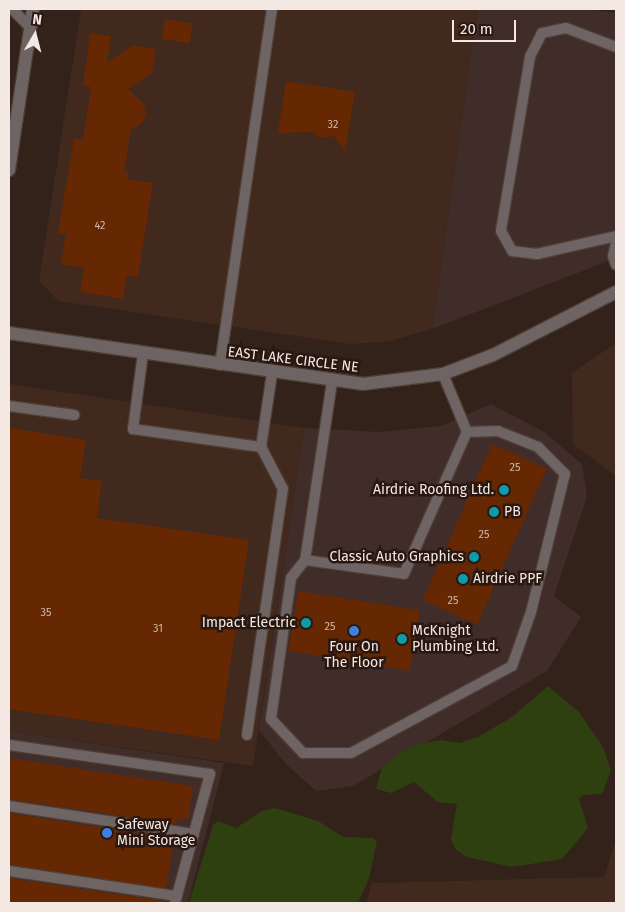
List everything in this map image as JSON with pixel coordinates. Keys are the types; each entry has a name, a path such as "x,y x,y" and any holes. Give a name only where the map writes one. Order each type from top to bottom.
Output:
{"street":[{"path":"9,170 12,124 34,9"},
{"name":"EAST LAKE CIRCLE NE","path":"9,333 332,382 398,381 443,374 493,356 616,292"}],"lane":[{"path":"12,9 31,28"},
{"path":"220,365 272,9"},
{"path":"616,47 566,28 542,33 530,56 501,231 512,251 537,254 616,236"},
{"path":"616,242 613,256 616,265"},
{"path":"143,353 133,429 262,447"},
{"path":"247,735 282,489 262,447 272,373"},
{"path":"305,560 404,574 466,432 443,374"},
{"path":"332,382 305,560 291,578 271,719 303,753 351,753 512,666 531,612 565,474 538,446 498,432 466,432"},
{"path":"9,406 74,415"},
{"path":"9,745 210,774 176,900 9,870"},
{"path":"9,806 194,834"}],"shaded area":[{"path":"81,9 477,9 432,329 387,342 350,344 58,301 39,281"},
{"path":"477,9 588,9 616,13 616,258 432,329"},
{"path":"616,343 616,476 573,444 572,373"},
{"path":"9,384 304,428 253,766 9,731"},
{"path":"491,404 544,432 582,464 587,497 554,596 581,617 547,671 353,786 316,791 285,763 259,730 304,428 380,432 441,426"},
{"name":"Safeway Mini Storage","path":"9,731 224,763 188,903 9,903"},
{"path":"616,839 616,903 366,903 372,883 604,877"}],"green space":[{"path":"548,686 579,712 603,747 611,771 602,794 583,795 579,799 588,828 562,859 512,867 467,857 456,850 451,839 457,804 438,802 414,782 391,793 376,789 382,767 403,751 415,745 441,740 460,743 478,737 512,717"},
{"path":"275,808 318,821 343,837 373,838 377,842 369,878 358,903 189,903 213,825 218,821 236,828 262,811"}],"building":[{"path":"165,19 193,24 189,44 162,39"},
{"path":"90,33 111,36 107,63 133,45 156,49 152,73 128,89 144,104 146,114 141,124 131,129 124,171 129,172 128,179 153,183 138,277 127,275 123,299 80,292 84,268 61,264 66,234 58,233 74,138 83,140 91,87 83,86"},
{"path":"286,81 355,92 345,152 334,136 320,138 313,132 278,133"},
{"path":"9,428 86,440 80,478 102,481 97,518 249,540 219,740 9,709"},
{"path":"492,444 547,468 477,625 422,600"},
{"path":"298,591 419,610 410,670 288,651"},
{"path":"9,758 193,786 188,820 177,818 176,824 9,799"},
{"path":"9,813 174,839 166,889 9,865"},
{"path":"9,878 164,901 164,903 9,903"}],"place":[{"name":"Airdrie Roofing Ltd.","path":"504,490"},
{"name":"PB","path":"494,512"},
{"name":"Classic Auto Graphics","path":"474,557"},
{"name":"Airdrie PPF","path":"463,579"},
{"name":"Impact Electric","path":"306,623"},
{"name":"Four On The Floor","path":"354,631"},
{"name":"McKnight Plumbing Ltd.","path":"402,639"},
{"name":"Safeway Mini Storage","path":"107,833"}]}
